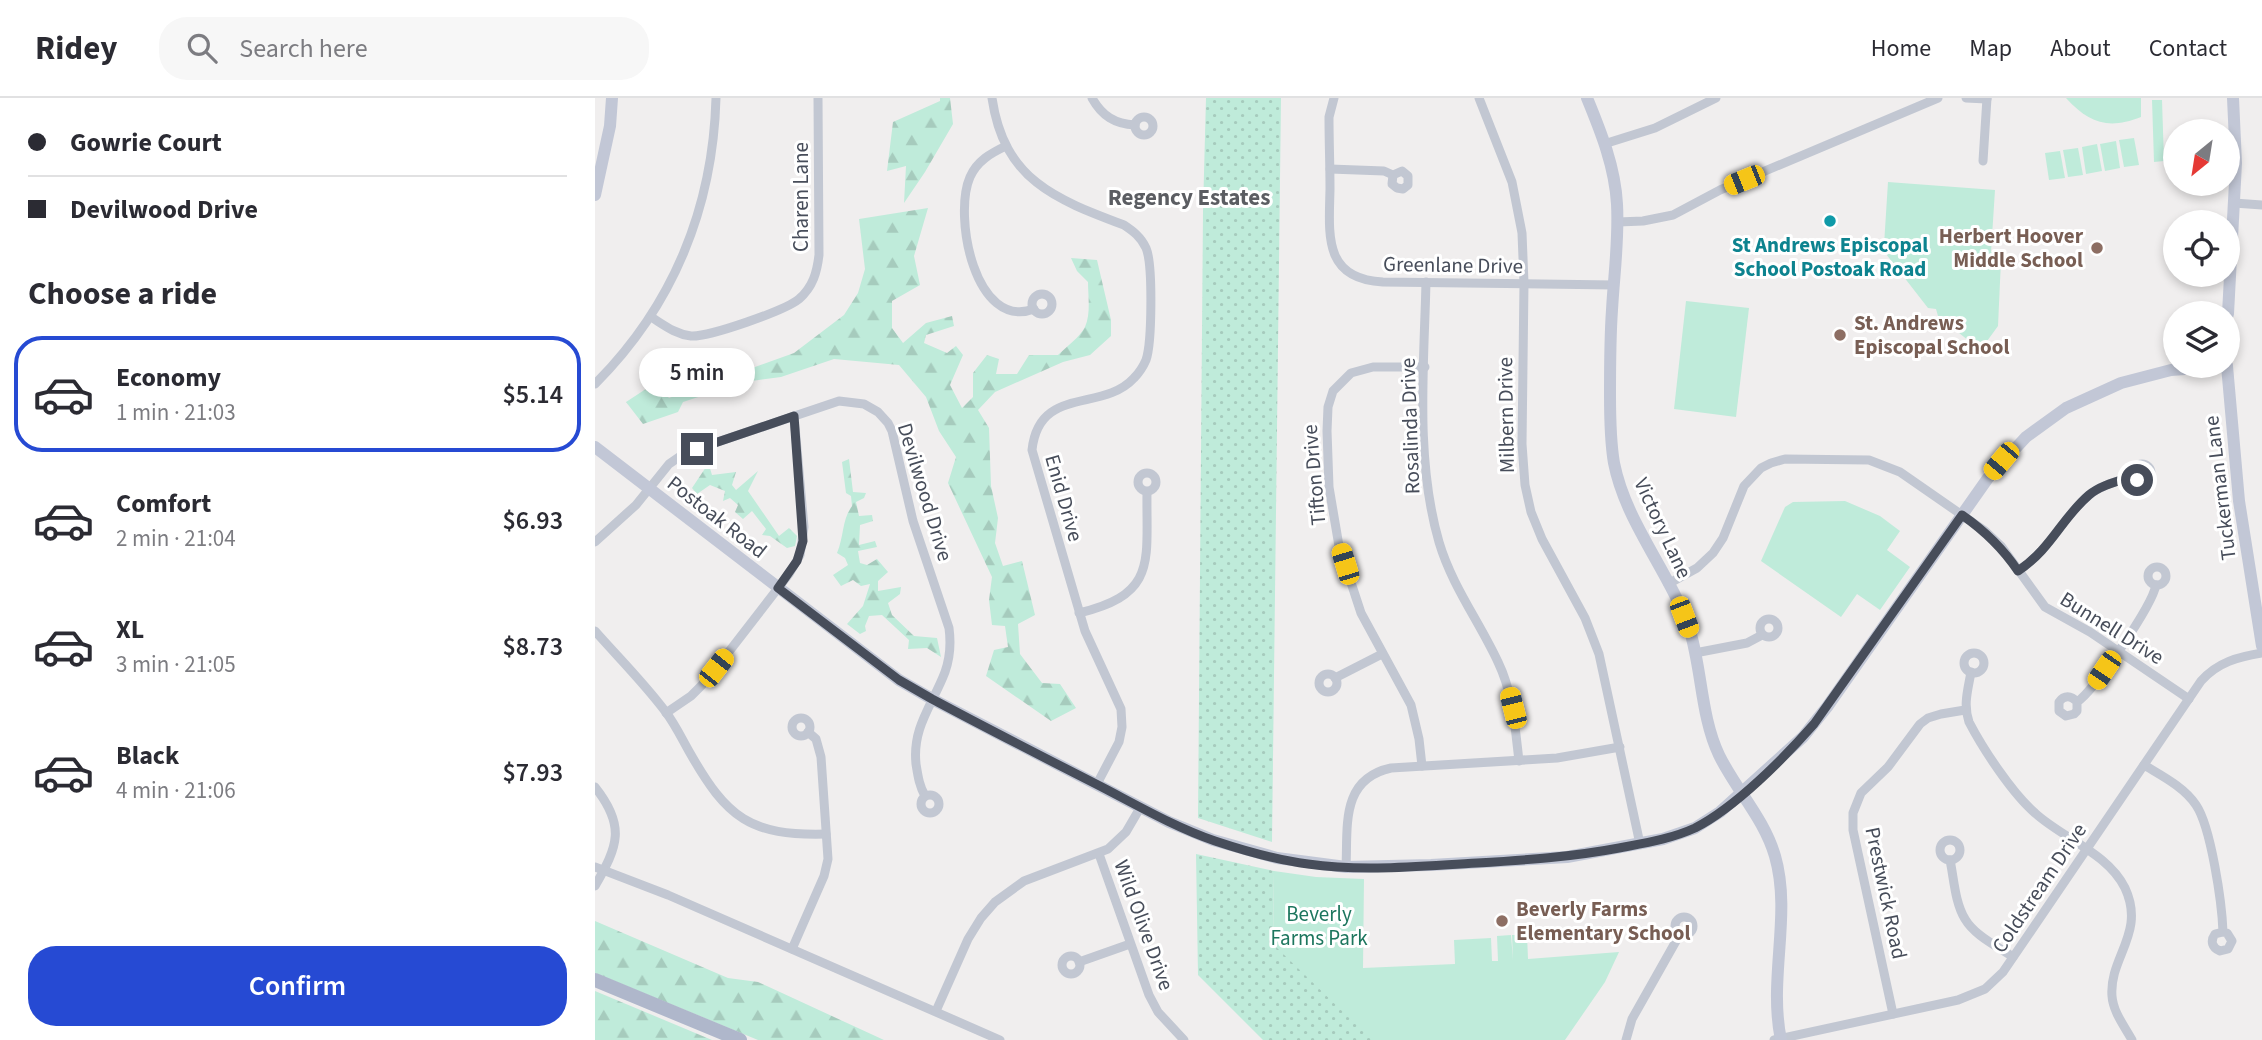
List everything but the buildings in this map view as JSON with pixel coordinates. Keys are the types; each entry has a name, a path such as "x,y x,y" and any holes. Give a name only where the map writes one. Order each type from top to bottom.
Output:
{"main road":[{"path":"595,980 740,1040"}],"street":[{"path":"595,195 610,126 612,98"},
{"path":"595,384 626,351 652,317 674,275 696,220 711,154 716,98"},
{"name":"Charen Lane","path":"652,317 676,332 692,336 706,334 785,307 806,292 816,274 819,255 818,98"},
{"name":"Enid Drive","path":"992,98 1006,146 1019,166 1045,191 1073,206 1132,230 1144,244 1149,264 1148,350 1140,371 1123,387 1056,409 1041,422 1033,439 1033,459 1079,613 1091,647 1118,702 1122,718 1119,742 1097,784"},
{"path":"1092,98 1111,120 1135,125"},
{"name":"Greenlane Drive","path":"1333,98 1329,117 1329,239 1332,251 1353,276 1365,280 1614,285"},
{"name":"Milbern Drive","path":"1479,98 1502,151 1519,210 1524,283 1522,444 1525,485 1531,512 1542,538 1595,642 1607,685 1640,844"},
{"name":"Victory Lane","path":"1587,98 1604,144 1614,182 1618,222 1610,410 1613,460 1625,499 1687,624 1715,744 1767,834 1779,873 1781,906 1775,993 1778,1040"},
{"path":"1604,144 1655,128 1716,98"},
{"path":"1618,222 1651,220 1673,215 1720,190 1938,98"},
{"path":"1966,98 1987,99 1983,161"},
{"path":"2229,301 2236,152 2233,98"},
{"path":"1006,146 983,159 969,179 966,202 968,245 987,294 993,302 1012,312 1024,313 1034,309"},
{"path":"1330,169 1384,171 1393,175"},
{"path":"2234,203 2262,205"},
{"name":"Rosalinda Drive","path":"1426,282 1426,472 1434,524 1454,583 1499,663 1506,681 1514,715 1519,761"},
{"name":"Tifton Drive","path":"1422,766 1411,705 1357,602 1334,523 1328,477 1328,407 1337,384 1359,369 1425,367"},
{"name":"Postoak Road","path":"595,447 899,680 1169,822 1239,849 1307,864 1346,867 1546,859 1640,844 1679,834 1695,828 1720,812 1786,754 1814,724 1987,478 2016,447 2043,424 2077,402 2121,383 2163,372"},
{"name":"Tuckerman Lane","path":"2228,378 2238,501 2262,646"},
{"name":"Devilwood Drive","path":"595,542 620,520 669,464 685,453 839,401 864,404 878,412 892,431 913,521 949,628 947,664 919,728 915,746 918,782 925,796"},
{"path":"666,712 691,696 707,680 797,561 803,541 794,416"},
{"name":"Bunnell Drive","path":"1668,584 1697,568 1713,553 1723,538 1748,481 1761,468 1777,461 1858,459 1882,463 1900,472 1985,531 2001,547 2045,607 2118,650 2189,699"},
{"path":"2018,571 2040,555 2088,496 2103,487 2134,476"},
{"path":"1079,613 1104,607 1122,598 1142,575 1146,556 1147,492"},
{"path":"2077,702 2091,689 2150,603 2156,585"},
{"path":"595,631 666,712 709,787 729,809 748,822 776,832 826,834"},
{"path":"1695,653 1747,643 1762,635"},
{"name":"Coldstream Drive","path":"1778,1040 1958,1000 1977,994 1998,979 2201,681 2215,668 2230,660 2262,653"},
{"path":"1335,678 1382,654"},
{"path":"1971,672 1965,710 1976,735 2020,799 2048,824 2116,874 2129,900 2131,930 2113,981 2112,996 2132,1040"},
{"name":"Prestwick Road","path":"1893,1014 1853,830 1853,813 1861,793 1888,767 1920,724 1941,713 1965,710"},
{"path":"792,949 824,876 828,859 821,757 816,739 808,732"},
{"path":"1346,867 1352,798 1361,782 1369,776 1387,769 1559,758 1620,747"},
{"path":"2144,765 2186,794 2201,814 2210,844 2223,932"},
{"path":"595,787 612,811 617,838 599,869 595,886"},
{"path":"936,1011 968,939 995,902 1024,881 1099,854 1121,838 1140,808"},
{"name":"Wild Olive Drive","path":"1099,854 1149,995 1158,1012 1184,1040"},
{"path":"1950,860 1967,923 1981,936 2013,957"},
{"path":"599,869 668,895 1000,1040"},
{"path":"1626,1040 1632,1019 1680,934"},
{"path":"1079,962 1130,944"}],"green space":[{"path":"940,98 950,98 953,124 904,203 906,166 887,171 893,122 940,101"},
{"path":"1206,98 1281,98 1272,842 1198,818"},
{"path":"2066,98 2141,98 2141,117 2119,123 2100,122 2074,107"},
{"path":"2152,100 2162,100 2163,161 2154,162"},
{"path":"2134,138 2139,165 2124,167 2119,140"},
{"path":"2116,141 2120,168 2105,171 2100,144"},
{"path":"2097,144 2102,171 2086,174 2082,147"},
{"path":"2078,148 2083,175 2068,177 2063,150"},
{"path":"2060,151 2065,178 2049,180 2045,153"},
{"path":"1888,182 1995,190 1991,252 1999,253 2001,260 1998,326 1982,348 1979,349 1938,316 1936,309 1928,308 1879,245 1884,245"},
{"path":"928,208 914,256 920,285 892,301 892,328 903,343 926,323 952,316 954,326 926,335 924,343 947,353 956,346 963,355 950,385 962,408 973,397 973,373 987,355 999,359 996,374 1017,374 1029,355 1058,355 1080,334 1088,316 1088,282 1077,271 1071,258 1097,260 1111,320 1111,336 1090,355 1063,362 995,392 978,410 989,428 991,486 998,518 995,543 1003,566 1022,561 1035,615 1018,624 1020,654 1042,683 1060,684 1076,708 1051,721 986,676 994,650 1008,647 1005,626 992,625 989,600 992,577 948,483 956,457 939,431 926,397 899,365 834,359 781,377 744,382 683,402 678,412 643,424 626,402 655,383 669,398 794,353 844,315 858,293 865,269 859,219"},
{"path":"1686,301 1749,308 1736,417 1674,409"},
{"path":"712,458 709,465 712,475 736,472 732,485 736,490 758,471 748,491 779,536 789,528 797,536 795,546 787,548 770,536 762,535 766,529 752,511 743,519 735,512 738,505 730,498 723,501 725,491 710,485 697,494 692,488"},
{"path":"849,459 853,492 866,493 864,498 856,502 859,516 872,515 873,521 860,525 859,545 875,541 877,547 858,551 860,563 867,565 877,559 888,572 878,581 878,591 901,587 900,594 888,603 892,615 914,636 937,638 941,657 927,648 908,649 909,640 882,615 869,616 866,631 860,634 847,624 863,606 870,584 861,586 853,580 841,586 833,575 848,565 845,558 837,553 846,517 852,506 851,496 846,493 842,462"},
{"path":"1845,501 1880,516 1900,531 1887,550 1910,567 1880,610 1857,594 1841,617 1761,561 1785,507 1793,502"},
{"path":"1196,854 1274,871 1273,943 1373,1040 1263,1040 1198,975"},
{"name":"Beverly Farms Park","path":"1274,871 1316,877 1364,879 1363,968 1455,964 1454,940 1491,938 1492,961 1498,961 1497,936 1511,935 1513,960 1512,935 1527,935 1528,959 1619,952 1605,982 1565,1040 1372,1040 1273,944"},
{"path":"595,921 728,978 758,982 884,1040 758,1040 595,973"},
{"path":"595,991 712,1040 595,1040"}],"place":[{"name":"St Andrews Episcopal School Postoak Road","path":"1830,221"},
{"name":"Herbert Hoover Middle School","path":"2097,248"},
{"name":"St. Andrews Episcopal School","path":"1840,335"},
{"name":"Beverly Farms Elementary School","path":"1502,921"}],"district":[{"name":"Regency Estates","path":"1189,197"}],"route":[{"path":"697,449 794,416 803,541 797,561 778,588 899,680 1169,822 1239,849 1307,864 1346,867 1567,857 1640,844 1695,828 1720,812 1803,737 1962,515 1985,531 2001,547 2018,571 2040,555 2088,496 2103,487 2134,476 2137,480"}]}
